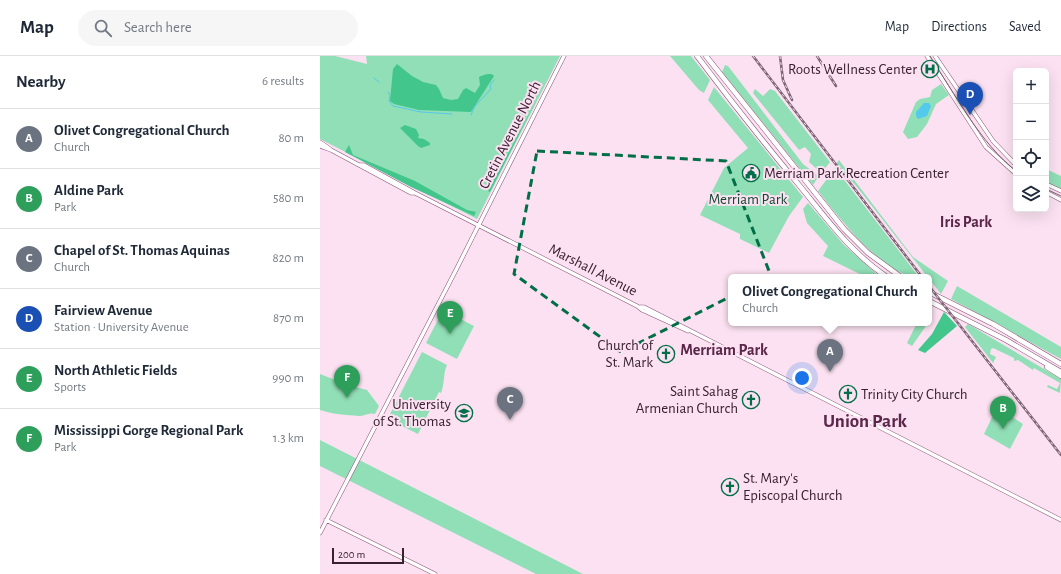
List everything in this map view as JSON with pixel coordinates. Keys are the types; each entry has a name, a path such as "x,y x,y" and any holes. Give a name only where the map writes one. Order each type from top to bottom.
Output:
{"highway":[{"path":"697,56 754,130 838,234 863,258 883,274"},
{"path":"706,56 844,229 868,253 897,274"},
{"path":"932,294 1061,362"},
{"path":"932,302 989,331 1061,372"},
{"path":"989,331 1061,376"}],"main road":[{"name":"Cretin Avenue North","path":"320,533 564,56"},
{"path":"927,56 986,146 1013,171"},
{"path":"935,56 993,142 1013,162"},
{"name":"Marshall Avenue","path":"320,142 331,150"},
{"name":"Marshall Avenue","path":"320,146 360,165 364,165 499,236 640,307 644,307 689,332 1061,520"},
{"path":"1049,185 1061,191"},
{"path":"1049,194 1061,200"},
{"path":"326,520 435,574"}],"highlighted area":[{"path":"537,151 726,161 771,276 621,352 514,274"}],"green space":[{"path":"320,56 335,56 367,64 366,56 560,56 477,219 320,139"},
{"path":"670,56 691,56 710,80 704,93 699,90"},
{"path":"397,64 412,76 423,82 436,85 443,98 451,100 458,99 463,90 466,88 475,93 480,85 479,77 489,74 494,76 471,112 419,110 394,104 390,101 393,69"},
{"path":"725,65 728,66 803,164 817,175 817,179 813,185 722,72"},
{"path":"941,84 949,95 936,104 927,124 917,137 908,139 903,132 916,102 920,99 930,97 932,90"},
{"name":"Merriam Park","path":"714,87 803,197 789,216 769,253 740,239 740,234 700,215 724,168 748,148 708,100"},
{"path":"755,89 763,96 770,89 775,91 830,162 823,171 819,171 809,162 811,154 805,147 799,150 753,93"},
{"path":"537,99 490,192 488,191"},
{"path":"405,125 416,129 419,135 418,138 424,139 430,143 430,145 421,148 418,146 400,128"},
{"path":"349,145 353,155 415,181 467,210 476,212 474,216 411,187 345,152"},
{"path":"839,160 913,257 948,281 941,294 932,283 932,274 925,274 857,187 836,164"},
{"path":"835,168 917,274 905,274 891,267 877,256 849,229 818,191"},
{"path":"1049,170 1061,176 1061,190 1049,184"},
{"path":"808,203 844,245 877,274 860,274 823,256 828,246 807,223 803,209"},
{"path":"957,286 1061,347 1061,359 951,299"},
{"path":"443,310 474,326 457,359 426,343"},
{"path":"944,312 957,326 925,353 918,350 932,334"},
{"path":"968,324 1061,379 1060,393 1047,387 1048,385 1057,389 1060,383 1034,368 1033,370 1018,360 1014,361 1014,358 993,348 991,349 990,354 996,357 993,363 965,327"},
{"path":"916,326 926,326 912,346 907,343"},
{"path":"422,352 447,365 441,393 439,392 418,434 392,421 390,414"},
{"path":"320,374 348,385 367,390 379,406 375,414 371,413 359,416 320,410"},
{"path":"997,407 1023,424 1010,449 984,434"},
{"path":"320,440 583,574 536,574 320,466"}],"water":[{"path":"924,103 929,103 931,106 927,116 918,119 916,112"}],"waterway":[{"path":"374,78 379,82"},
{"path":"471,115 475,106 491,89 490,85 494,80"},
{"path":"388,92 390,95 389,101 393,106 421,112 452,114"}],"tram line":[{"path":"930,56 980,133 1003,160 1013,168"},
{"path":"1049,190 1061,196"}],"railway":[{"path":"753,56 920,274"},
{"path":"780,56 783,80 792,100"},
{"path":"817,56 836,86"},
{"path":"932,290 1061,455"}],"place":[{"name":"Roots Wellness Center","path":"930,69"},
{"name":"Fairview Avenue","path":"970,115"},
{"name":"Merriam Park Recreation Center","path":"751,173"},
{"name":"North Athletic Fields","path":"450,334"},
{"name":"Church of St. Mark","path":"666,354"},
{"name":"Olivet Congregational Church","path":"830,372"},
{"name":"Trinity City Church","path":"848,394"},
{"name":"Mississippi Gorge Regional Park","path":"347,398"},
{"name":"Saint Sahag Armenian Church","path":"751,400"},
{"name":"University of St. Thomas","path":"464,413"},
{"name":"Chapel of St. Thomas Aquinas","path":"510,420"},
{"name":"Aldine Park","path":"1003,429"},
{"name":"St. Mary's Episcopal Church","path":"730,487"}],"district":[{"name":"Iris Park","path":"966,222"},
{"name":"Merriam Park","path":"724,350"},
{"name":"Union Park","path":"865,421"}]}
